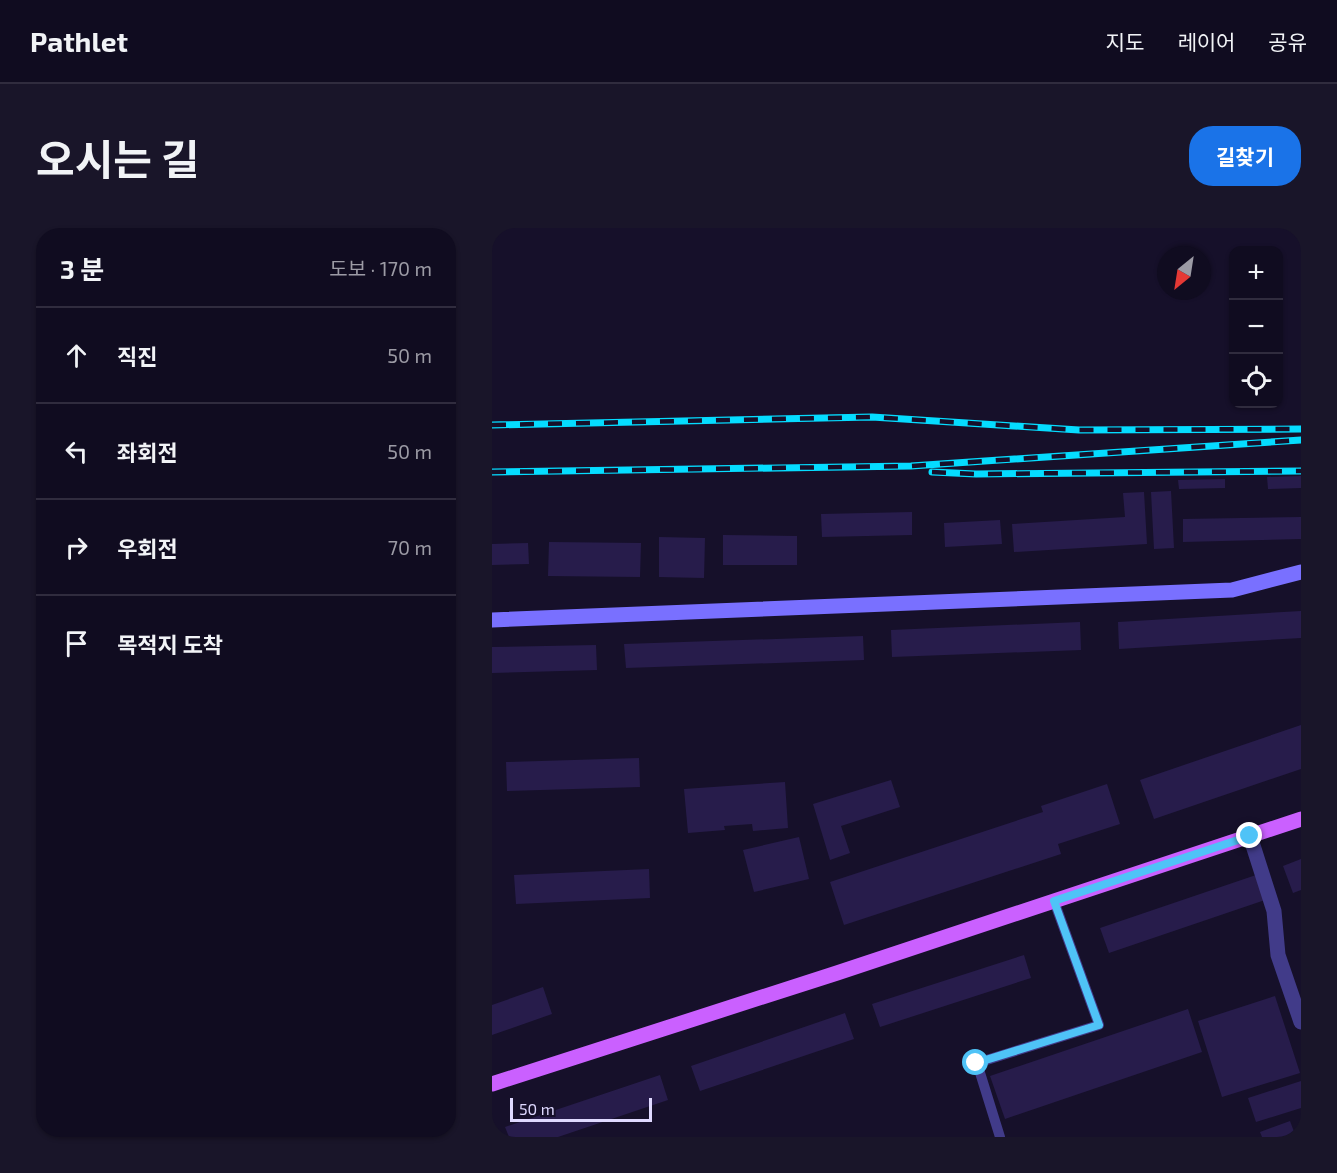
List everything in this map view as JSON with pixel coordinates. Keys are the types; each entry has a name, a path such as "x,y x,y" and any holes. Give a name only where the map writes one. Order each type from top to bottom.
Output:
{"main road":[{"path":"492,620 1232,590 1301,572"},
{"path":"492,1084 1301,819"}],"street":[{"path":"1250,836 1274,911 1278,955 1301,1022"}],"lane":[{"path":"1000,1137 976,1063 1099,1025 1054,901"}],"building":[{"path":"1301,476 1301,488 1268,489 1267,477"},
{"path":"1225,479 1225,488 1179,489 1178,480"},
{"path":"1171,491 1174,548 1154,549 1151,492"},
{"path":"1144,492 1147,544 1014,552 1012,524 1125,517 1123,493"},
{"path":"912,512 912,535 822,537 821,514"},
{"path":"1301,517 1301,539 1183,542 1183,519"},
{"path":"1000,520 1002,544 945,547 944,523"},
{"path":"723,535 797,536 797,565 723,565"},
{"path":"659,537 705,538 704,578 659,577"},
{"path":"549,542 641,543 640,577 548,576"},
{"path":"528,543 529,564 492,565 492,544"},
{"path":"1301,611 1301,638 1119,649 1118,622"},
{"path":"1080,622 1081,650 892,657 891,630"},
{"path":"863,636 864,660 626,668 624,644"},
{"path":"596,645 597,670 492,673 492,647"},
{"path":"1301,725 1301,769 1154,819 1140,780"},
{"path":"639,758 640,787 507,791 506,762"},
{"path":"891,780 900,807 841,826 850,853 830,860 813,804"},
{"path":"785,782 788,828 753,831 752,824 724,826 725,830 688,833 684,789"},
{"path":"1107,784 1120,824 1058,844 1061,854 844,925 830,882 1043,812 1041,806"},
{"path":"799,837 809,879 754,892 743,850"},
{"path":"1301,859 1301,890 1293,893 1283,866"},
{"path":"649,869 650,898 516,904 514,875"},
{"path":"1256,875 1265,900 1109,953 1100,928"},
{"path":"1024,955 1031,978 880,1027 872,1004"},
{"path":"543,987 552,1014 492,1035 492,1005"},
{"path":"1275,996 1300,1073 1222,1097 1198,1021"},
{"path":"1188,1009 1202,1052 1005,1119 990,1076"},
{"path":"845,1013 854,1039 700,1091 691,1066"},
{"path":"660,1075 668,1100 558,1137 509,1137 505,1127"},
{"path":"1301,1081 1301,1108 1256,1122 1248,1098"},
{"path":"1290,1121 1296,1137 1262,1137 1260,1132"}],"railway":[{"path":"492,425 872,417 1079,430 1301,429"},
{"path":"492,472 911,466 1301,440"},
{"path":"932,472 976,474 1301,471"}],"route":[{"path":"976,1063 1099,1025 1054,901 1250,836"}]}
